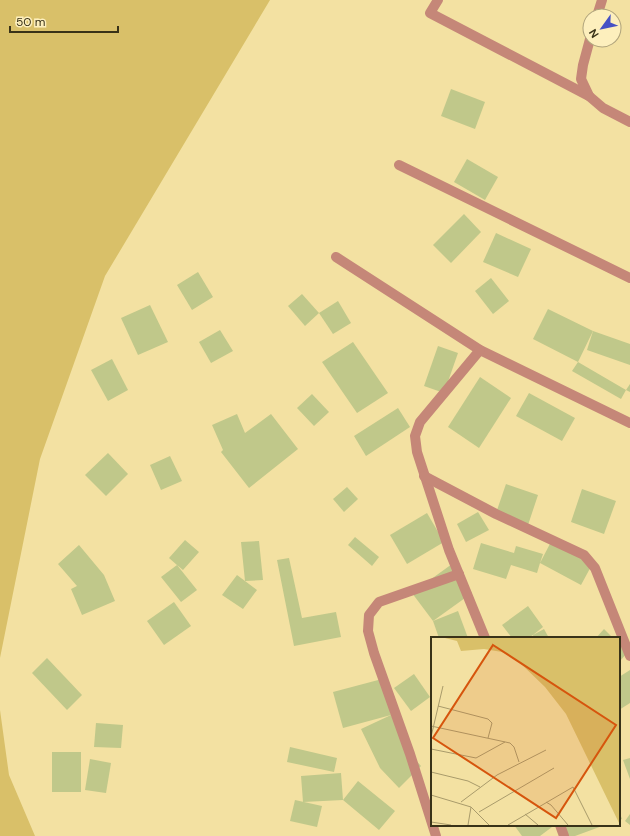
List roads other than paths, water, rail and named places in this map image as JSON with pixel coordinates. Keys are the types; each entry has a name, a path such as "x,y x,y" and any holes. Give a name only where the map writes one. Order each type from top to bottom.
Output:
{"street":[{"path":"438,0 430,13 589,96 603,108 630,122"},
{"path":"588,48 581,79 589,96"},
{"path":"399,164 630,278"},
{"path":"336,257 480,350 630,423"},
{"path":"480,350 420,422 415,436 417,452 424,476 449,550 485,637"},
{"path":"424,476 496,514 584,555 595,568 630,656"},
{"path":"431,820 410,754 374,653 368,631 369,614 379,602 459,574"},
{"path":"433,826 436,836"},
{"path":"560,826 564,836"}]}
